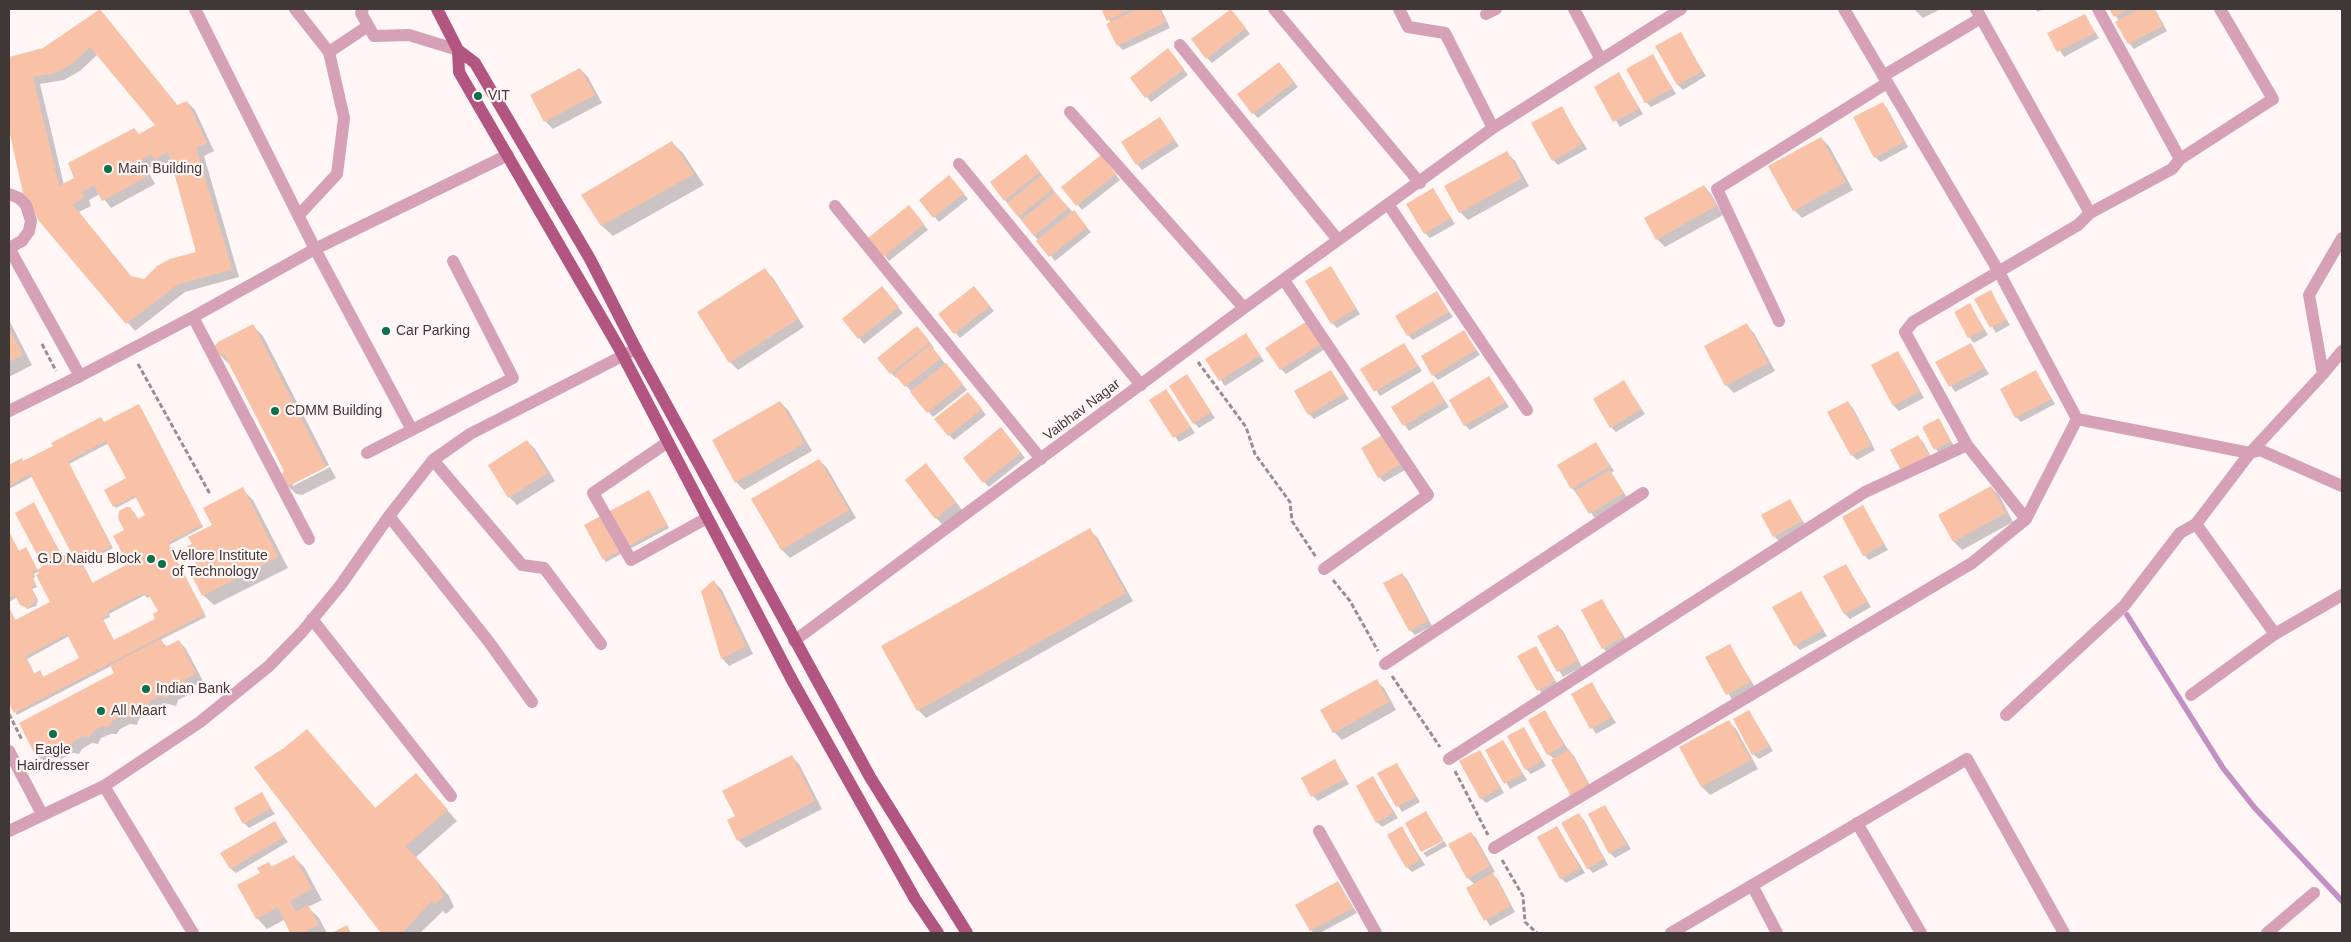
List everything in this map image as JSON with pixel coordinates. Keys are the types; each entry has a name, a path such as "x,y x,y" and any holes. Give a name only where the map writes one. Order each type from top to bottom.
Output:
{"main road":[{"path":"438,9 458,50 459,72 623,356 792,680 916,899 938,933"},
{"path":"458,50 476,63 590,259 636,349 870,777 967,933"}],"street":[{"path":"195,9 299,215 314,249 412,430"},
{"path":"295,9 329,52 344,118 337,174 299,215"},
{"path":"363,9 361,14 374,36 408,35 458,50"},
{"path":"1274,9 1420,183"},
{"path":"1399,9 1408,27 1445,33 1493,128"},
{"path":"1574,9 1600,58"},
{"name":"Vaibhav Nagar","path":"794,641 1188,349 1388,204 1420,183 1493,128 1600,58 1682,9"},
{"path":"1844,9 1999,272 2077,419"},
{"path":"2098,9 2180,159"},
{"path":"2026,519 1967,445 1905,332 1913,322 2078,225 2090,213 2172,169 2180,159 2273,99 2220,9"},
{"path":"1779,321 1716,189 1885,80 1979,13 2090,213"},
{"path":"329,52 368,26"},
{"path":"1180,45 1338,240"},
{"path":"1070,112 1244,308"},
{"path":"9,411 193,317 314,249 508,155"},
{"path":"959,164 1141,385"},
{"path":"9,194 19,198 26,205 31,221 29,231 22,241 9,248 80,376"},
{"path":"1388,204 1527,410"},
{"path":"835,206 1041,459"},
{"path":"2323,374 2309,295 2342,238"},
{"path":"368,453 512,378 452,261"},
{"path":"1284,280 1428,495 1324,569"},
{"path":"193,317 309,539"},
{"path":"9,831 104,786 200,722 268,666 340,586 389,516 434,460 470,434 636,349"},
{"path":"2006,714 2124,606 2180,534 2196,524 2250,453 2342,351"},
{"path":"2077,419 2250,453 2260,450 2342,486"},
{"path":"1494,848 1972,563 2026,519 2077,419"},
{"path":"668,442 593,493 631,560 707,518"},
{"path":"1449,759 1865,492 1967,445"},
{"path":"434,460 522,566 544,568 602,644"},
{"path":"1385,664 1643,493"},
{"path":"389,516 483,635 532,702"},
{"path":"2196,524 2275,634"},
{"path":"2191,695 2275,634 2342,595"},
{"path":"312,619 450,796"},
{"path":"9,751 42,814"},
{"path":"1671,933 1967,759 2064,933"},
{"path":"104,786 193,933"},
{"path":"1857,823 1921,933"},
{"path":"1319,832 1376,933"},
{"path":"1752,886 1777,933"},
{"path":"2267,933 2314,893"}],"path":[{"path":"39,338 56,371 49,375"},
{"path":"1188,349 1246,427 1255,454 1290,502 1292,521 1324,569 1350,602 1402,693 1449,759 1494,848 1524,896 1525,922 1536,933"},
{"path":"130,368 138,364 210,494"}],"building":[{"name":"Main Building","path":"100,9 177,105 187,101 207,143 196,148 232,269 177,285 126,324 39,221 23,193 9,130 9,57 43,48","holes":["90,47 155,125 139,134 134,128 68,163 74,178 59,186 33,77 55,73 72,64","168,151 196,252 170,259 157,266 144,279 131,276 72,204 84,198 82,192 94,185 102,201 148,176 140,161 151,154 155,160"]},
{"path":"1101,9 1131,9 1107,21"},
{"path":"1138,9 1159,9 1166,22 1117,46 1106,24"},
{"path":"1231,9 1246,28 1206,59 1191,39"},
{"path":"2109,9 2129,9 2114,17"},
{"path":"2139,9 2154,9 2163,26 2128,44 2115,22"},
{"path":"2085,14 2095,33 2057,52 2047,33"},
{"path":"1681,32 1702,71 1677,85 1655,46"},
{"path":"1168,48 1184,69 1145,98 1130,78"},
{"path":"1653,54 1672,89 1645,103 1626,69"},
{"path":"1279,62 1294,82 1252,114 1237,94"},
{"path":"580,68 595,95 544,122 530,95"},
{"path":"1619,72 1639,109 1613,122 1594,87"},
{"path":"1883,102 1904,142 1874,158 1853,117"},
{"path":"1562,106 1582,144 1552,161 1531,123"},
{"path":"1160,117 1175,140 1136,165 1121,142"},
{"path":"1821,137 1846,182 1793,211 1768,166"},
{"path":"672,141 694,174 601,226 581,195"},
{"path":"1507,151 1522,178 1459,213 1444,186"},
{"path":"1026,154 1040,172 1004,201 990,182"},
{"path":"1101,155 1116,174 1076,206 1061,187"},
{"path":"949,175 964,193 933,218 919,200"},
{"path":"1042,175 1053,189 1018,217 1007,203"},
{"path":"1704,185 1716,206 1656,240 1644,218"},
{"path":"1433,188 1451,218 1424,234 1406,204"},
{"path":"1055,192 1068,208 1034,236 1021,220"},
{"path":"909,205 924,224 883,257 868,238"},
{"path":"1074,210 1087,227 1049,257 1036,241"},
{"path":"1331,266 1356,308 1331,324 1305,281"},
{"path":"765,268 798,319 729,363 697,312"},
{"path":"882,286 899,307 858,339 842,319"},
{"path":"974,286 990,306 954,334 938,314"},
{"path":"1991,290 2006,320 1990,328 1974,299"},
{"path":"1437,291 1449,312 1407,336 1395,316"},
{"path":"1970,303 1984,330 1968,338 1954,312"},
{"path":"1307,321 1321,344 1280,370 1265,348"},
{"path":"1747,323 1768,363 1725,386 1704,346"},
{"name":"CDMM Building","path":"253,324 326,467 291,485 287,485 282,474 284,471 224,354 217,354 214,347 218,342"},
{"path":"917,326 930,342 890,374 877,358"},
{"path":"9,328 23,355 9,362"},
{"path":"1464,330 1476,350 1432,376 1421,356"},
{"path":"1246,333 1260,355 1219,381 1205,359"},
{"path":"1404,343 1418,366 1374,392 1360,369"},
{"path":"1971,343 1984,368 1949,387 1935,362"},
{"path":"930,345 941,358 905,387 894,374"},
{"path":"1898,351 1919,392 1893,406 1871,365"},
{"path":"946,363 963,384 927,413 910,392"},
{"path":"1331,370 1345,393 1308,415 1294,391"},
{"path":"2036,370 2051,399 2015,418 2000,389"},
{"path":"1187,374 1211,412 1193,424 1169,386"},
{"path":"1489,376 1505,402 1464,426 1449,400"},
{"path":"1624,380 1641,409 1610,428 1593,399"},
{"path":"1433,381 1445,401 1403,426 1391,407"},
{"path":"1166,389 1191,427 1173,438 1149,400"},
{"path":"968,392 982,409 948,436 934,419"},
{"path":"780,401 805,443 735,483 712,440"},
{"path":"1848,401 1871,445 1851,456 1827,412"},
{"name":"G.D Naidu Block","path":"139,404 202,525 168,543 205,614 14,713 9,704 9,608 15,620 50,602 36,575 39,573 37,570 43,566 15,513 34,502 62,557 67,554 72,564 76,562 30,474 9,486 9,465 22,458 23,461 53,446 51,443 101,417 104,422","holes":["106,441 126,478 104,490 113,507 135,496 145,515 138,519 130,507 119,511 118,518 124,530 113,536 128,564 92,583 81,562 111,546 68,461","143,593 144,596 148,594 158,611 153,614 155,619 114,640 102,618 109,615 107,612","67,634 79,658 43,677 40,670 34,674 25,657"]},
{"path":"1939,418 1951,441 1934,450 1922,427"},
{"path":"1001,427 1021,453 983,483 963,458"},
{"path":"1384,434 1401,464 1378,478 1361,448"},
{"path":"1918,435 1930,457 1902,472 1890,450"},
{"path":"527,440 548,473 508,498 488,465"},
{"path":"1596,442 1610,466 1571,489 1557,465"},
{"path":"819,459 849,510 781,550 751,499"},
{"path":"926,463 956,502 935,519 905,480"},
{"path":"1610,470 1624,493 1589,514 1575,491"},
{"path":"1991,486 2006,513 1953,542 1938,515"},
{"path":"243,487 278,557 202,596 191,574 199,570 187,546 192,544 188,537 212,525 203,508"},
{"path":"649,490 667,525 603,560 584,525"},
{"path":"1790,499 1802,521 1773,537 1761,515"},
{"path":"1863,505 1884,544 1863,556 1842,517"},
{"path":"1090,528 1126,593 917,711 881,646"},
{"name":"G.D Naidu Block","path":"9,532 19,551 26,547 37,569 32,572 36,584 31,587 36,600 28,608 20,605 15,595 9,598"},
{"path":"1846,564 1867,602 1844,614 1823,576"},
{"path":"1402,573 1428,621 1409,631 1383,583"},
{"path":"714,580 746,646 721,659 701,591"},
{"path":"1801,591 1823,630 1794,646 1772,607"},
{"path":"1602,599 1623,637 1602,649 1581,610"},
{"path":"1558,625 1578,661 1557,672 1537,636"},
{"path":"161,639 165,647 179,640 196,673 185,679 183,686 171,693 167,698 160,696 150,701 148,708 141,706 131,711 129,718 122,716 112,721 109,727 102,726 93,731 90,737 83,736 74,741 71,746 65,746 52,752 46,749 35,755 19,723 114,673 110,665"},
{"path":"1730,644 1751,682 1726,695 1705,657"},
{"path":"1536,646 1555,681 1537,691 1517,656"},
{"path":"1377,679 1389,702 1333,733 1320,710"},
{"path":"1592,682 1611,718 1590,729 1571,694"},
{"path":"1545,710 1564,745 1547,755 1528,720"},
{"path":"1749,710 1769,746 1752,755 1733,719"},
{"path":"1729,720 1751,760 1701,787 1679,747"},
{"path":"1524,727 1542,761 1525,770 1507,736"},
{"path":"307,729 375,808 416,773 448,810 406,846 440,885 438,886 444,896 435,904 432,901 402,933 381,933 254,767 284,748"},
{"path":"1503,740 1523,774 1504,784 1485,750"},
{"path":"1569,749 1589,786 1571,796 1551,760"},
{"path":"1480,750 1500,788 1480,799 1459,761"},
{"path":"792,755 815,801 737,841 727,820 735,816 722,791"},
{"path":"1335,759 1345,779 1311,797 1301,778"},
{"path":"1397,763 1416,797 1396,807 1377,773"},
{"path":"1373,776 1393,813 1376,823 1356,786"},
{"path":"262,792 271,808 243,824 234,808"},
{"path":"1605,805 1626,844 1609,854 1588,814"},
{"path":"1426,811 1443,841 1421,852 1405,823"},
{"path":"1579,813 1604,859 1587,869 1561,823"},
{"path":"275,821 284,837 230,869 220,853"},
{"path":"1402,826 1420,860 1406,868 1387,835"},
{"path":"1557,826 1580,868 1560,879 1537,837"},
{"path":"1471,832 1490,866 1467,879 1448,844"},
{"path":"294,855 312,889 290,901 296,912 308,905 319,925 306,931 307,933 290,933 278,907 256,919 237,885 260,873 257,868 269,862 271,867"},
{"path":"1493,873 1511,906 1484,921 1466,888"},
{"path":"1338,881 1353,908 1310,931 1295,905"},
{"path":"347,925 351,933 332,933"}],"waterway":[{"path":"2127,615 2223,768 2254,807 2342,901"}],"place":[{"name":"VIT","path":"478,96"},
{"name":"Main Building","path":"108,169"},
{"name":"Car Parking","path":"386,331"},
{"name":"CDMM Building","path":"275,411"},
{"name":"G.D Naidu Block","path":"151,559"},
{"name":"Vellore Institute of Technology","path":"162,564"},
{"name":"Indian Bank","path":"146,689"},
{"name":"All Maart","path":"101,711"},
{"name":"Eagle Hairdresser","path":"53,734"}]}
